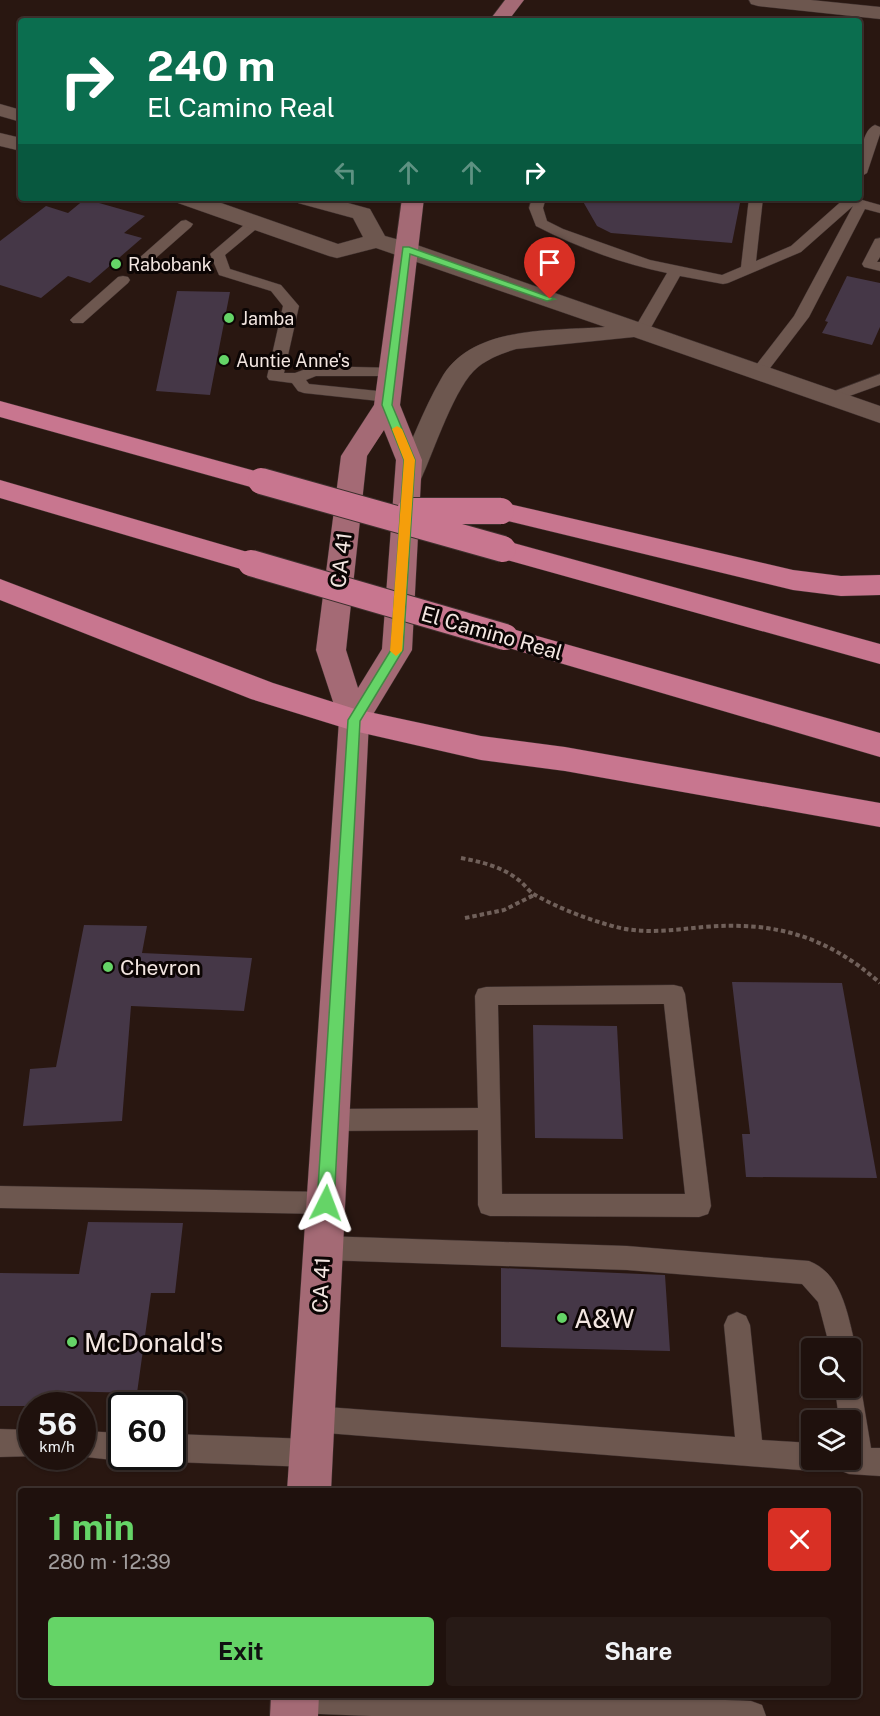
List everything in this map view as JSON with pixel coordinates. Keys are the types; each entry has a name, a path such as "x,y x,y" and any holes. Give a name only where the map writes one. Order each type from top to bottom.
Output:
{"highway":[{"path":"0,409 880,654"},
{"name":"El Camino Real","path":"0,489 880,745"},
{"path":"369,511 501,511 793,580 842,585 880,585"},
{"path":"0,589 262,691 354,720 481,748 577,761 880,815"}],"main road":[{"path":"500,18 515,0"},
{"path":"761,0 880,13"},
{"path":"0,110 18,115"},
{"path":"0,139 18,144"},
{"path":"195,201 337,251 376,241 406,249 880,415"},
{"path":"316,201 362,214 376,241"},
{"name":"CA 41","path":"311,1454 354,720 331,651 354,456 387,401 413,201"},
{"path":"408,479 453,379 469,362 489,350 513,342 641,331"},
{"name":"CA 41","path":"354,720 397,650 409,460 387,401"}],"lane":[{"path":"862,127 877,129 862,168"},
{"path":"538,201 536,208 542,223 558,232 646,264 723,280 796,249 854,201"},
{"path":"748,269 756,201"},
{"path":"854,201 880,209"},
{"path":"758,373 801,316 854,201"},
{"path":"256,222 217,254 224,272 276,288 291,306 275,377 297,378 314,371 391,371"},
{"path":"143,262 186,224"},
{"path":"880,242 869,264 880,267"},
{"path":"641,331 676,270"},
{"path":"78,320 123,280"},
{"path":"297,378 304,388 387,401"},
{"path":"830,398 880,379"},
{"path":"674,994 699,1206 490,1205 490,1119 486,996 674,994"},
{"path":"331,1120 490,1119"},
{"path":"0,1197 326,1203"},
{"path":"323,1248 563,1255 757,1266 809,1273 829,1296 840,1338"},
{"path":"737,1325 750,1452"},
{"path":"850,1398 863,1460"},
{"path":"0,1443 18,1444"},
{"path":"186,1449 311,1454 750,1452 801,1455"},
{"path":"294,1703 752,1716"}],"path":[{"path":"461,858 478,860 500,869 527,886 534,895 611,927 638,932 727,926 783,928 815,937 839,950 880,983"},
{"path":"465,918 504,910 534,895"}],"building":[{"path":"83,201 92,201 145,216 124,233 142,238 90,283 68,276 41,298 0,285 0,241 46,206 68,213"},
{"path":"583,201 740,201 732,243 611,233 597,226"},
{"path":"847,276 880,283 880,327 872,345 822,333 828,322 825,321"},
{"path":"177,291 230,292 210,395 156,391"},
{"path":"84,925 147,926 142,953 252,958 244,1011 131,1006 122,1121 23,1126 30,1069 56,1067"},
{"path":"732,982 842,983 877,1178 746,1177 742,1134 750,1134"},
{"path":"533,1025 617,1026 623,1139 535,1138"},
{"name":"McDonald's","path":"88,1222 183,1223 175,1293 151,1293 137,1392 18,1392 18,1406 0,1406 0,1273 79,1274"},
{"path":"501,1268 665,1275 670,1351 501,1347"}],"slow traffic":[{"path":"396,651 409,460 397,429"}],"place":[{"name":"Rabobank","path":"116,264"},
{"name":"Jamba","path":"229,318"},
{"name":"Auntie Anne's","path":"224,360"},
{"name":"Chevron","path":"108,967"},
{"name":"A&W","path":"562,1318"},
{"name":"McDonald's","path":"72,1342"}],"route":[{"path":"326,1203 354,720 397,650 409,460 387,405 406,249 550,299"}]}
